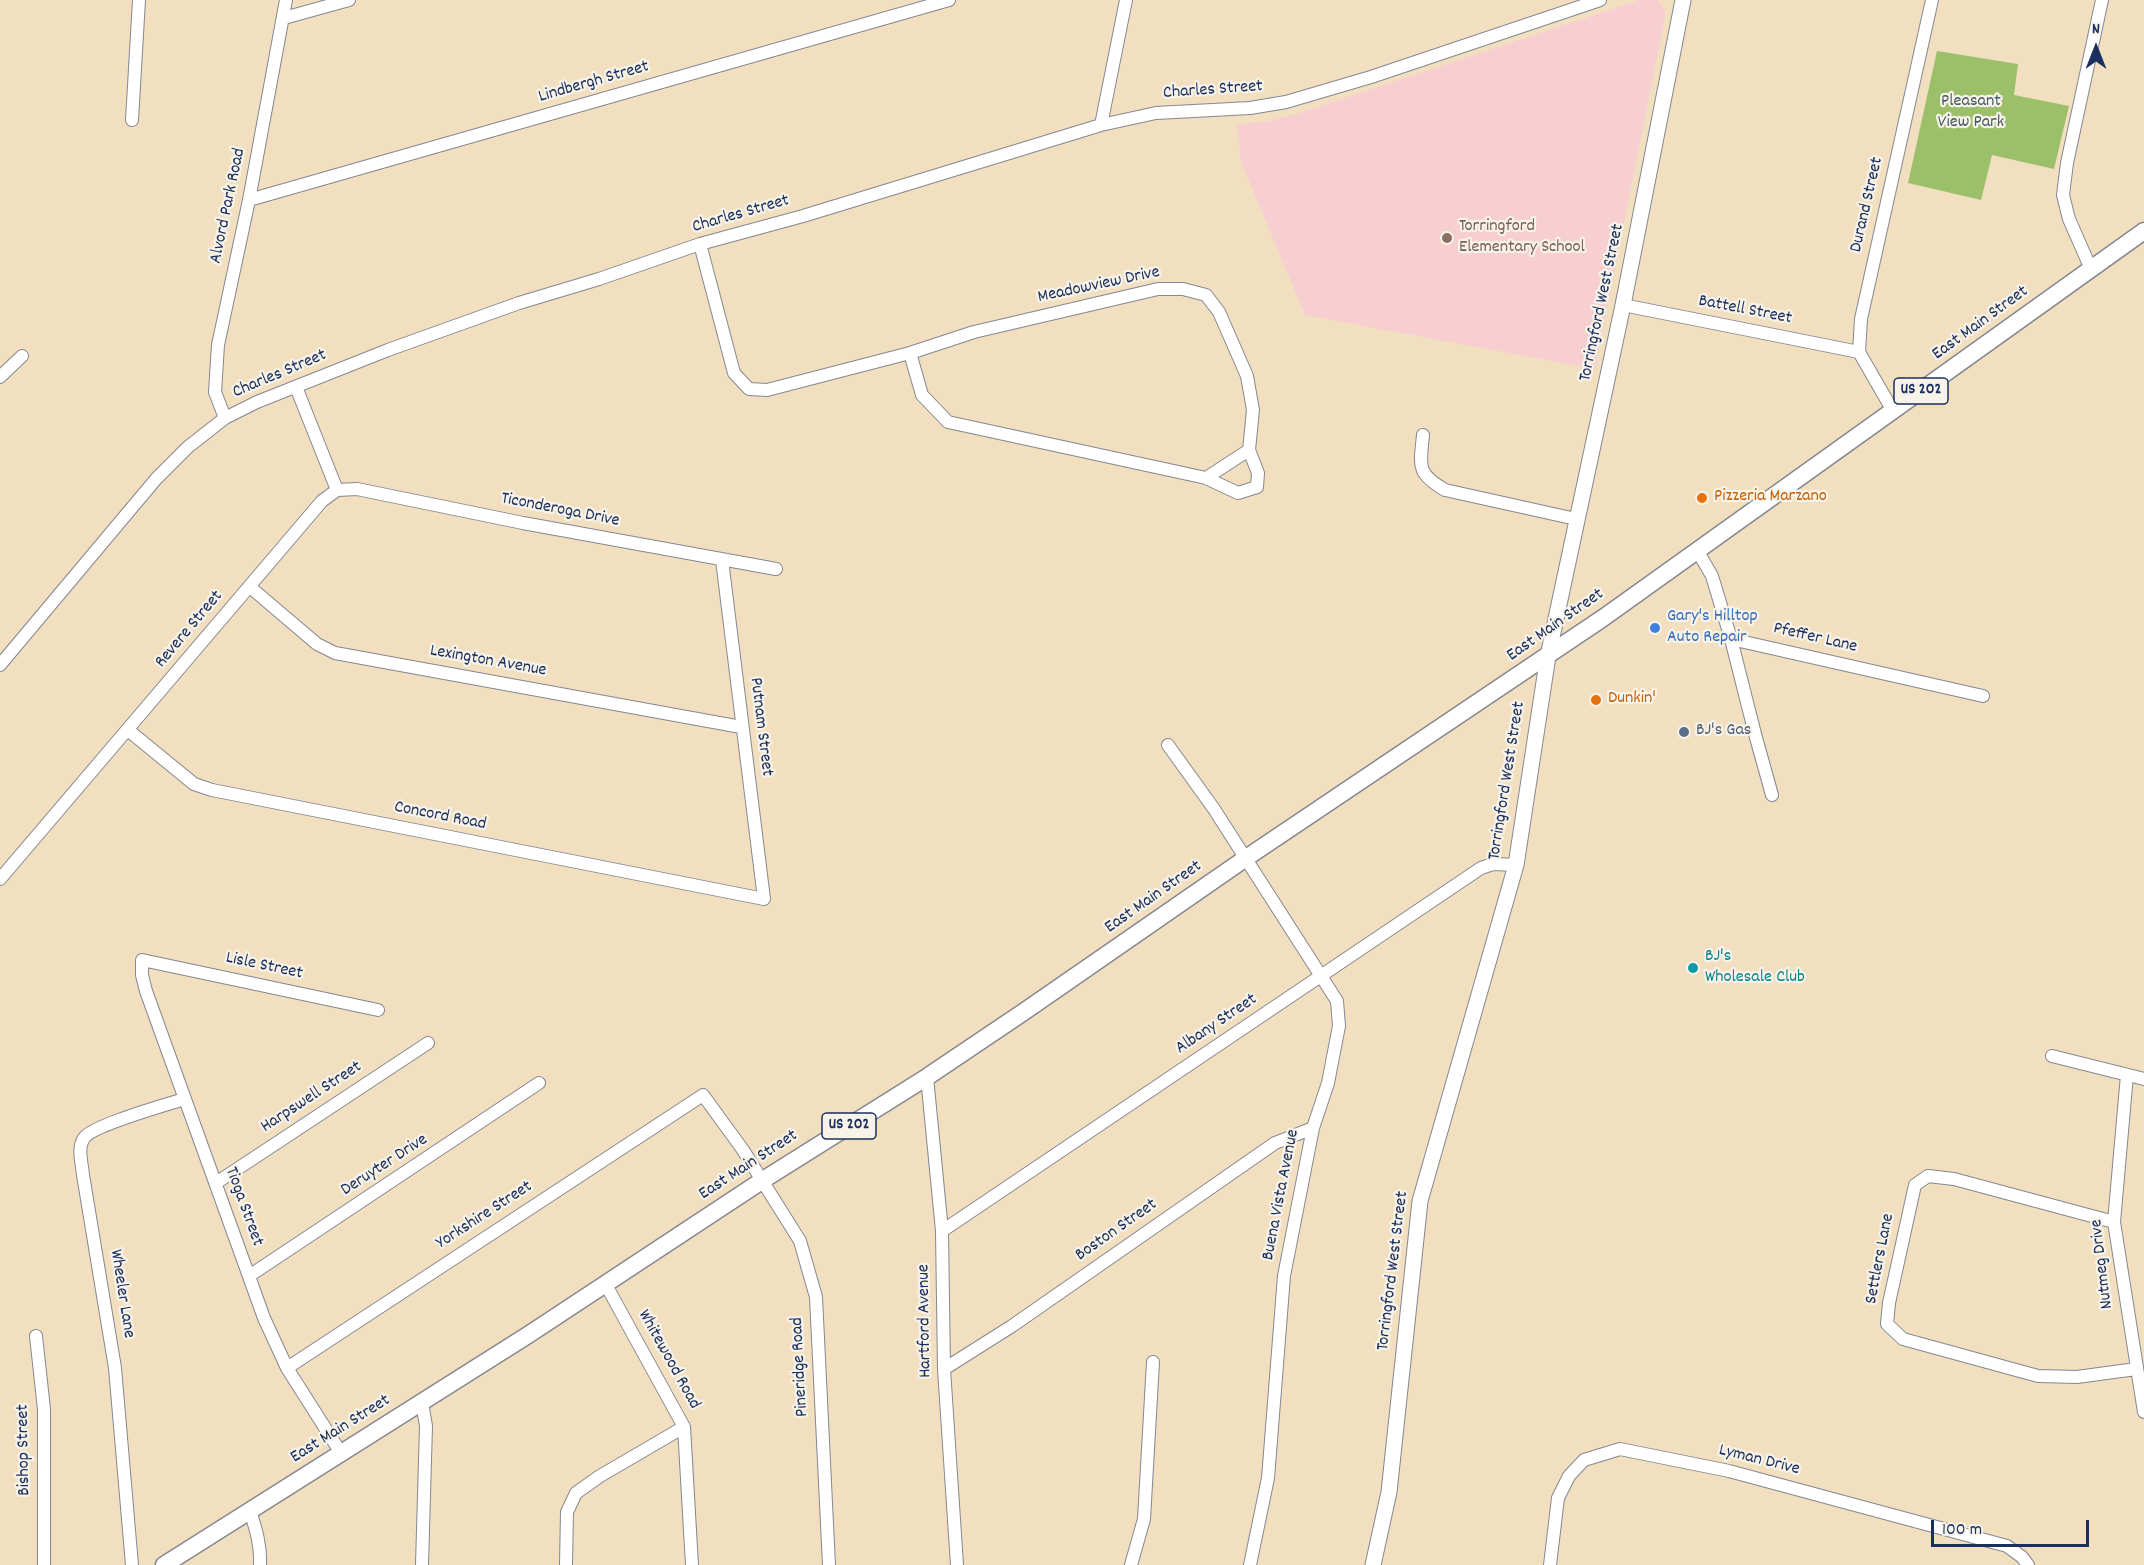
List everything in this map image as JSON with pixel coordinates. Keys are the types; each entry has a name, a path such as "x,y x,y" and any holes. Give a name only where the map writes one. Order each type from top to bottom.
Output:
{"highway":[{"name":"East Main Street","path":"164,1565 422,1403 606,1285 763,1180 927,1077 1246,858 1548,656 2144,231"}],"main road":[{"name":"Torringford West Street","path":"1373,1565 1389,1492 1420,1201 1516,865 1548,656 1623,305 1683,0"}],"street":[{"path":"132,120 139,0"},
{"name":"Alvord Park Road","path":"225,418 215,392 218,345 249,200 286,0"},
{"path":"284,18 349,0"},
{"name":"Lindbergh Street","path":"249,200 949,0"},
{"path":"1101,125 1126,0"},
{"name":"Charles Street","path":"0,665 156,479 188,447 225,418 257,402 388,350 519,303 599,279 700,244 803,216 1101,125 1156,113 1250,108 1286,102 1371,77 1600,0"},
{"name":"Durand Street","path":"1859,352 1861,319 1932,0"},
{"path":"2091,269 2069,219 2063,195 2067,163 2102,0"},
{"name":"Meadowview Drive","path":"700,244 734,373 749,389 767,390 910,353 974,332 1158,289 1183,289 1206,295 1219,312 1247,376 1253,410 1249,450 1258,473 1257,487 1238,494 1206,478 948,422 922,395 910,353"},
{"name":"Battell Street","path":"1623,305 1859,352"},
{"path":"1859,352 1893,411"},
{"path":"0,377 22,356"},
{"path":"296,387 337,490"},
{"path":"1423,435 1420,466 1430,481 1445,490 1576,519"},
{"path":"1206,478 1249,450"},
{"name":"Ticonderoga Drive","path":"337,490 357,489 776,569"},
{"name":"Revere Street","path":"0,879 322,501 337,490"},
{"path":"1697,550 1712,576 1772,795"},
{"name":"Putnam Street","path":"722,560 764,899"},
{"name":"Lexington Avenue","path":"250,587 317,644 335,653 741,727"},
{"name":"Pfeffer Lane","path":"1731,639 1983,696"},
{"name":"Concord Road","path":"128,730 194,784 212,790 764,899"},
{"name":"Buena Vista Avenue","path":"1168,745 1214,809 1336,1001 1339,1026 1328,1083 1313,1128 1284,1276 1268,1478 1250,1565"},
{"name":"Albany Street","path":"942,1231 1481,868 1493,864 1516,865"},
{"name":"Lisle Street","path":"142,960 378,1010"},
{"name":"Tioga Street","path":"142,960 141,975 146,991 264,1318 287,1368 341,1453"},
{"name":"Harpswell Street","path":"216,1183 428,1043"},
{"path":"2052,1056 2144,1079"},
{"name":"Nutmeg Drive","path":"2127,1075 2114,1222 2144,1412"},
{"name":"Hartford Avenue","path":"927,1077 942,1231 944,1369 957,1565"},
{"name":"Deruyter Drive","path":"249,1276 539,1083"},
{"name":"Yorkshire Street","path":"287,1368 703,1095 763,1180"},
{"name":"Wheeler Lane","path":"132,1565 115,1368 83,1175 81,1146 83,1139 96,1129 184,1099"},
{"name":"Boston Street","path":"944,1369 1012,1326 1275,1143 1313,1128"},
{"name":"Settlers Lane","path":"2114,1222 1954,1179 1928,1176 1915,1185 1889,1303 1887,1324 1903,1339 2038,1376 2077,1377 2136,1369"},
{"name":"Pineridge Road","path":"763,1180 800,1241 816,1297 829,1565"},
{"name":"Whitewood Road","path":"606,1285 684,1427 692,1565"},
{"name":"Bishop Street","path":"36,1336 44,1409 44,1565"},
{"path":"1131,1565 1144,1519 1153,1362"},
{"path":"422,1403 426,1426 423,1565"},
{"path":"566,1565 567,1512 576,1493 600,1476 684,1427"},
{"name":"Lyman Drive","path":"1550,1565 1558,1498 1569,1476 1584,1460 1620,1449 1729,1471 2007,1546 2022,1557 2028,1565"},
{"path":"250,1511 259,1544 260,1565"}],"shaded area":[{"name":"Torringford Elementary School","path":"1639,0 1658,0 1665,10 1665,16 1595,369 1305,315 1241,162 1237,125 1269,121 1296,114"}],"green space":[{"name":"Pleasant View Park","path":"1937,51 2018,64 2014,95 2069,106 2054,169 1992,155 1981,200 1908,183"}],"place":[{"name":"Torringford Elementary School","path":"1447,238"},
{"name":"Pizzeria Marzano","path":"1702,498"},
{"name":"Gary's Hilltop Auto Repair","path":"1655,628"},
{"name":"Dunkin'","path":"1596,700"},
{"name":"BJ's Gas","path":"1684,732"},
{"name":"BJ's Wholesale Club","path":"1693,968"}]}
